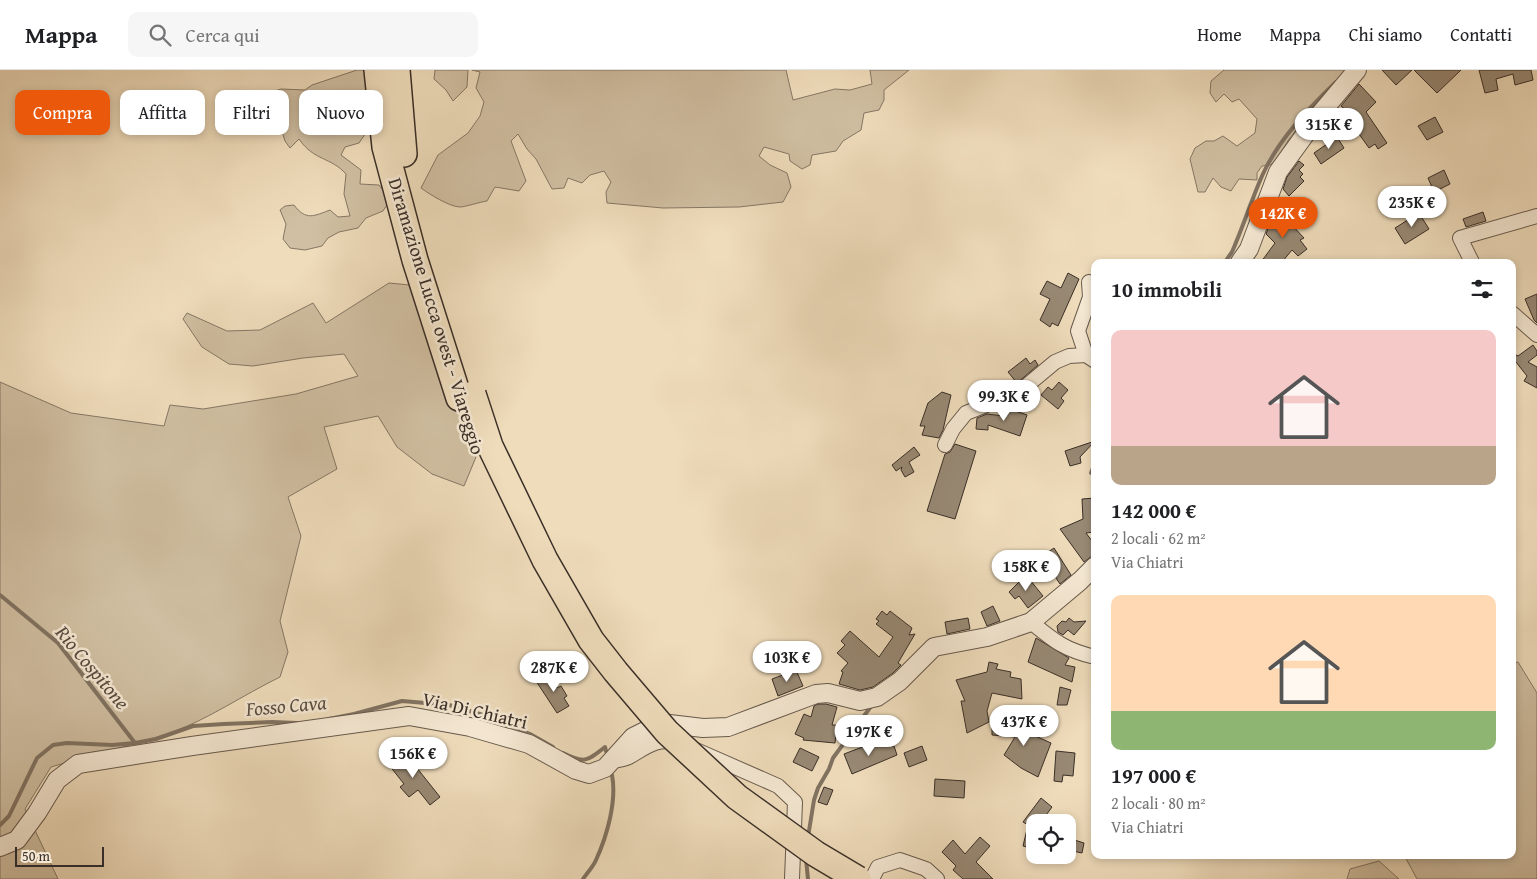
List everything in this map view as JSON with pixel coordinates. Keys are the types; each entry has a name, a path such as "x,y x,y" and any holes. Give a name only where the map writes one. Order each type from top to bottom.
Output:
{"highway":[{"name":"Diramazione Lucca ovest - Viareggio","path":"378,70 385,147 466,396 489,481 548,599 596,674 670,755 729,810 778,849 826,879"},
{"name":"Diramazione Lucca ovest - Viareggio","path":"397,70 402,148 421,259"},
{"name":"Diramazione Lucca ovest - Viareggio","path":"466,396 546,560 591,640 616,672 667,732 737,797 816,854 858,879"}],"street":[{"path":"1242,259 1249,249 1278,172 1320,114 1357,70"},
{"path":"1470,259 1460,238 1537,216"},
{"path":"945,445 953,429 966,413 1019,392 1055,362 1069,356 1090,358 1078,331 1090,298 1089,282"},
{"path":"1516,317 1537,335"},
{"path":"1091,570 1031,622 1052,639 1075,652 1091,656"},
{"name":"Via Di Chiatri","path":"0,847 17,840 37,813 57,780 78,764 328,726 409,716 470,727 529,744 576,770 589,774 604,768 633,737 661,723 703,728 728,727 816,694 828,693 860,701 877,697 900,682 934,647 987,637 1031,622"},
{"path":"610,762 627,758 645,747 666,740 688,746 778,786 795,802 792,879"},
{"path":"872,879 878,867 900,860 926,869 937,879"}],"shaded area":[{"path":"357,70 370,70 373,90 305,90 312,85"},
{"path":"435,70 468,70 467,87 453,101 446,90 434,79"},
{"path":"472,70 786,70 793,100 835,89 850,90 872,84 870,70 909,70 884,90 884,100 879,110 864,113 861,130 843,141 836,151 812,155 810,165 802,169 790,161 789,154 764,147 759,156 770,165 787,173 791,187 783,202 739,207 663,208 607,203 606,192 611,182 604,171 590,175 582,183 568,178 564,188 552,189 536,159 518,134 511,141 526,181 519,191 495,187 487,201 460,207 445,203 421,188 438,155 468,133 480,116 484,102 476,88 480,72"},
{"path":"1224,70 1349,70 1328,91 1289,139 1276,161 1270,165 1262,166 1257,173 1257,180 1239,179 1231,191 1221,187 1213,178 1205,192 1198,192 1190,159 1195,148 1206,141 1214,141 1223,136 1237,146 1255,133 1257,119 1239,99 1232,102 1224,94 1216,102 1210,93 1211,81"},
{"path":"281,89 305,90 299,90 299,135 364,135 359,143 345,147 341,155 361,170 360,184 379,185 390,200 383,211 366,218 358,228 339,232 328,238 322,246 305,250 290,248 283,239 286,224 280,210 285,206 294,205 302,213 310,216 330,210 338,217 350,216 344,194 346,174 334,164 311,151 299,139 290,148 283,135 289,135 289,90 278,90"},
{"path":"389,283 410,285 476,457 464,486 432,474 397,447 378,416 324,427 337,469 288,497 301,536 280,621 288,652 280,677 198,721 170,733 51,767 25,809 58,879 0,879 0,382 71,413 164,426 170,405 203,409 296,394 358,376 344,354 253,366 229,364 202,347 183,319 187,313 227,331 260,330 313,303 326,323"},
{"path":"1516,662 1518,662 1537,693 1537,879 1417,879 1406,859 1516,859"},
{"path":"1379,861 1399,879 1347,879 1350,869"}],"building":[{"path":"1382,70 1412,70 1396,85"},
{"path":"1414,70 1461,70 1437,93"},
{"path":"1479,70 1531,70 1533,80 1515,85 1513,74 1496,79 1498,90 1485,93"},
{"path":"1359,84 1376,102 1366,112 1387,143 1378,149 1375,144 1369,148 1354,127 1361,122 1341,106"},
{"path":"1435,117 1443,132 1427,140 1418,126"},
{"path":"1337,137 1344,148 1321,164 1314,153"},
{"path":"1299,161 1304,165 1299,170 1303,174 1300,177 1304,181 1289,196 1283,189 1287,177"},
{"path":"1444,170 1450,184 1434,192 1428,178"},
{"path":"1276,208 1304,238 1300,240 1307,249 1298,256 1292,250 1284,259 1263,259 1275,243 1266,234"},
{"path":"1483,212 1486,221 1466,227 1463,219"},
{"path":"1419,213 1429,229 1405,244 1395,228"},
{"path":"1068,273 1079,279 1058,326 1052,323 1050,327 1040,320 1050,299 1040,294 1047,281 1061,288"},
{"path":"1537,294 1537,323 1525,299"},
{"path":"1533,345 1537,351 1537,355 1528,362 1537,367 1537,388 1524,381 1527,376 1516,362 1516,355 1518,356"},
{"path":"1026,358 1030,364 1035,360 1038,365 1017,383 1008,372"},
{"path":"1059,382 1068,390 1061,398 1064,401 1058,409 1041,395 1048,387 1052,390"},
{"path":"942,392 951,395 943,430 939,438 922,435 925,426 920,426 928,403"},
{"path":"1007,408 1027,415 1020,436 988,425 988,430 976,429 977,418 987,414 1004,416"},
{"path":"1091,442 1091,445 1080,457 1081,463 1070,466 1065,451"},
{"path":"955,444 976,451 955,519 927,511 945,454 950,452"},
{"path":"914,447 920,455 909,462 914,472 905,477 901,470 902,467 896,471 892,465"},
{"path":"1091,498 1091,532 1086,533 1091,540 1091,557 1084,562 1060,529 1083,519 1082,499"},
{"path":"1054,548 1071,575 1060,584 1048,566 1045,568 1038,559"},
{"path":"1026,575 1043,596 1028,608 1019,596 1015,599 1009,592"},
{"path":"993,606 1000,621 987,626 981,612"},
{"path":"882,611 887,615 890,611 912,628 909,635 915,634 898,663 901,665 873,687 860,690 839,684 843,672 841,671 848,663 837,653 845,645 841,641 850,631 879,657 893,637 876,624 879,621 876,619"},
{"path":"968,618 970,629 947,634 945,622"},
{"path":"1069,618 1074,622 1086,621 1074,635 1068,630 1063,635 1058,632 1057,626 1062,621 1066,622"},
{"path":"1036,638 1069,658 1065,665 1075,667 1072,682 1028,662"},
{"path":"989,662 998,664 996,669 1011,672 1010,677 1021,679 1022,699 992,693 987,711 989,722 967,733 961,701 965,701 956,680 987,672"},
{"path":"796,670 803,686 778,696 772,679"},
{"path":"553,675 557,688 561,686 567,696 564,698 569,706 557,713 536,681"},
{"path":"1060,687 1071,690 1067,705 1057,705"},
{"path":"818,704 837,707 832,725 837,725 835,743 803,740 804,738 795,734 804,714 811,717 814,706"},
{"path":"992,723 1023,725 1022,730 1051,743 1038,777 1021,768 1004,755 1015,737 992,735"},
{"path":"865,746 894,746 897,755 852,774 844,754"},
{"path":"922,746 927,760 909,767 904,753"},
{"path":"800,748 819,757 812,771 793,762"},
{"path":"1056,751 1075,753 1073,776 1063,775 1062,782 1054,781"},
{"path":"405,753 440,797 430,805 418,790 409,797 400,787 404,784 389,765"},
{"path":"935,779 965,781 964,798 934,796"},
{"path":"824,787 833,790 827,805 818,802"},
{"path":"1041,798 1052,807 1047,814 1029,814"},
{"path":"1026,833 1026,847 1023,846"},
{"path":"980,837 990,846 976,862 993,879 963,879 953,870 956,866 942,852 953,840 965,854"},
{"path":"1076,840 1084,843 1082,853 1076,852"}],"waterway":[{"name":"Fosso Cava","path":"1227,259 1232,252 1262,176 1276,150 1305,114 1336,82"},
{"name":"Rio Cospitone","path":"0,595 58,643 135,743"},
{"name":"Fosso Cava","path":"329,719 402,701 449,705 490,717 530,734 553,747"},
{"path":"808,837 814,800 818,788 833,758 872,705"},
{"name":"Fosso Cava","path":"0,825 9,816 37,758 53,745 67,743 112,745 135,743 156,739 193,726 272,722 297,723"},
{"name":"Fosso Cava","path":"563,753 581,760 590,758 605,747 606,751"},
{"path":"583,879 595,863 607,829 612,807 612,775"},
{"path":"806,859 808,879"}]}
